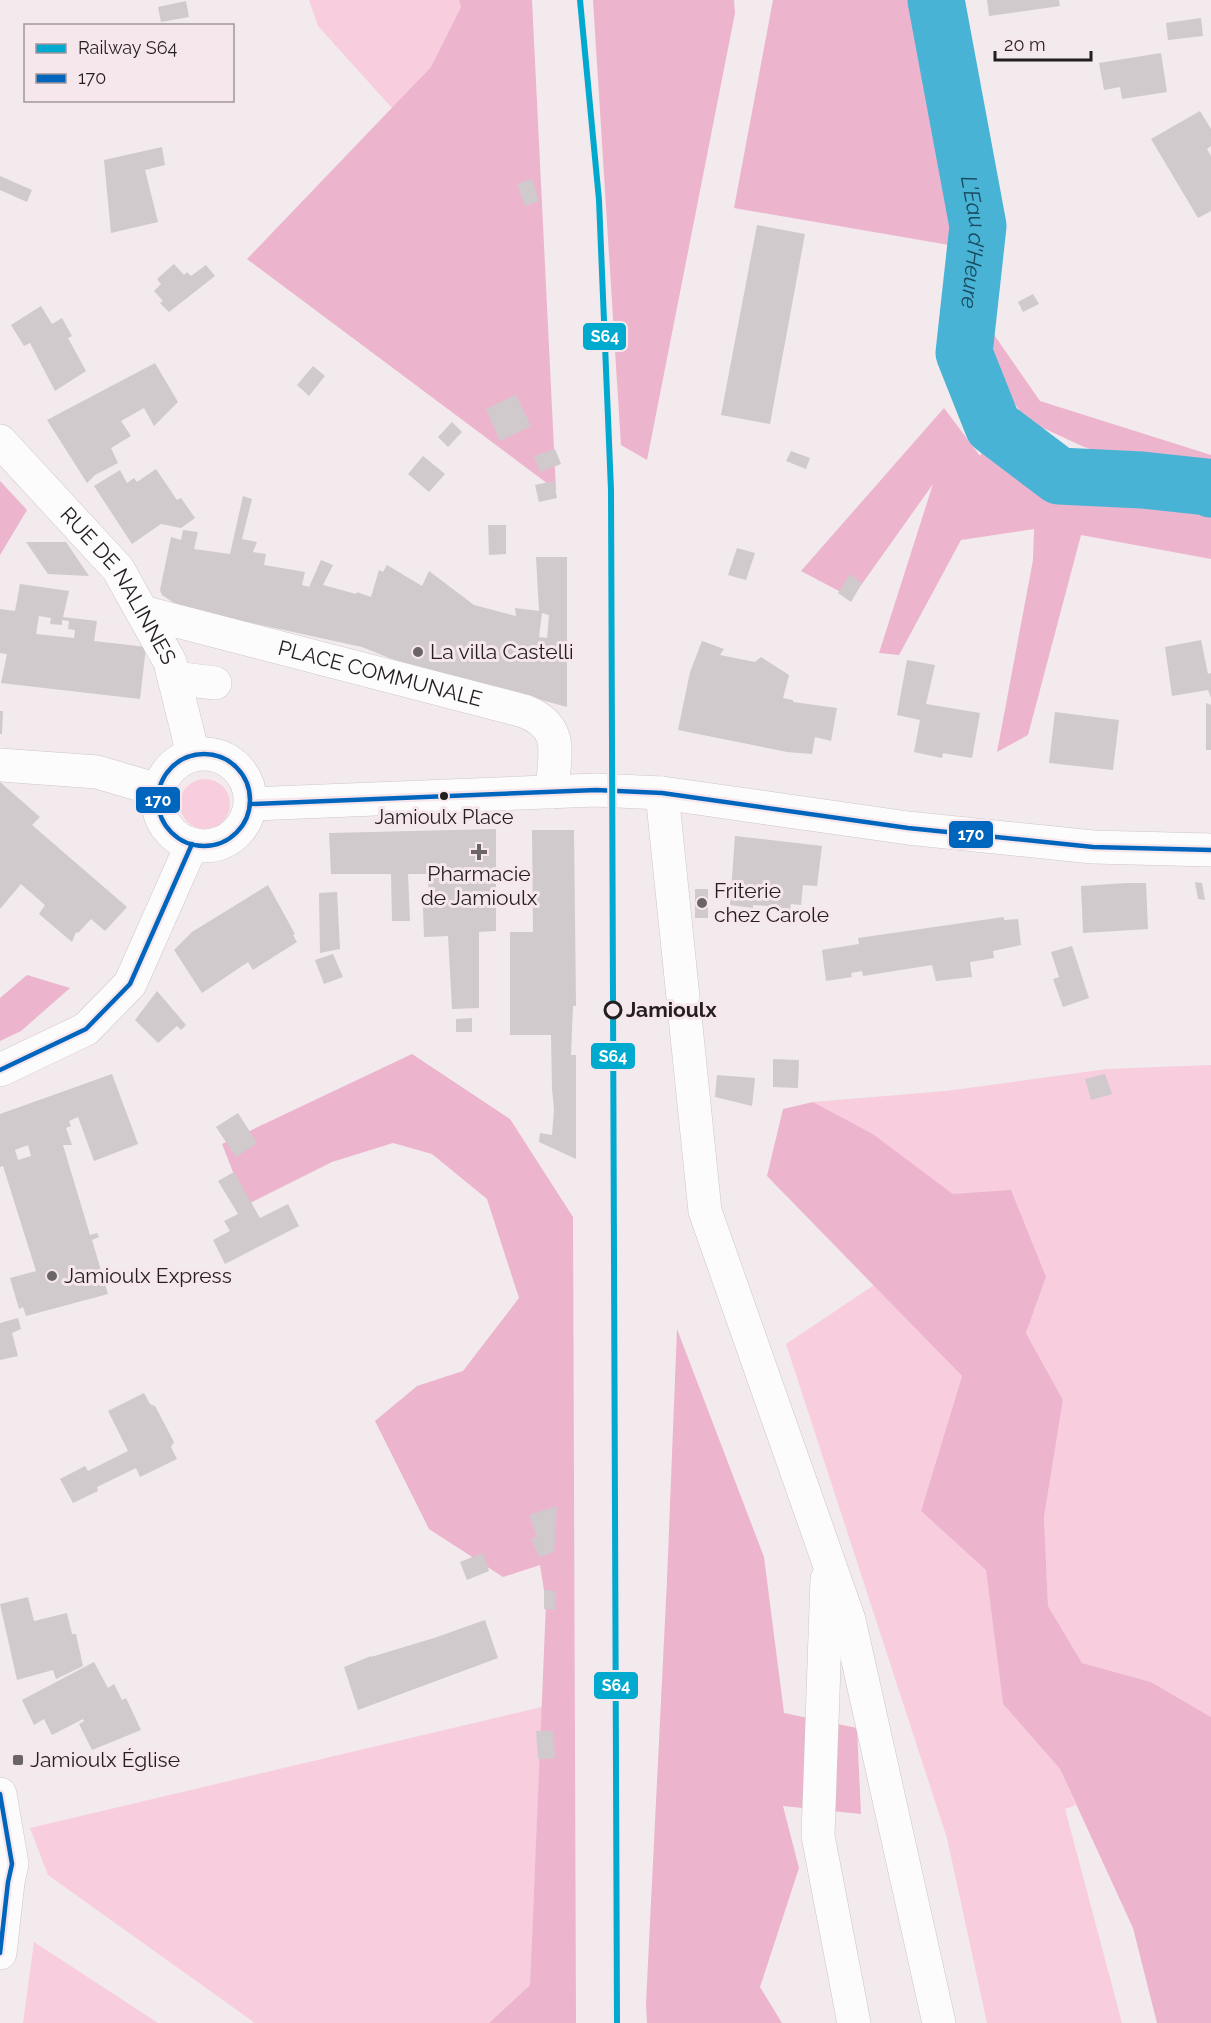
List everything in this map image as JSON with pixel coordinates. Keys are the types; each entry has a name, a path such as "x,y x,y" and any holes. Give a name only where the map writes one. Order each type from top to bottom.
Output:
{"street":[{"name":"RUE DE NALINNES","path":"0,441 118,569 170,662 193,754"},
{"name":"PLACE COMMUNALE","path":"142,612 513,708 539,717 550,728 555,739 552,792"},
{"path":"174,678 215,683"},
{"path":"193,754 214,754 236,766 249,785 250,804 242,827 222,844 201,847 180,842 161,820 158,790 171,766 193,754"},
{"path":"0,765 97,772 158,790"},
{"path":"250,804 552,792 662,793 908,828 1059,844 1211,850"},
{"path":"662,793 705,1210 849,1620 939,2023"},
{"path":"0,1070 86,1029 130,984 192,844"},
{"path":"828,1559 818,1836 854,2023"},
{"path":"0,1794 12,1864 0,1953"}],"shaded area":[{"path":"309,0 459,0 461,7 431,67 392,108 318,26"},
{"path":"459,0 532,0 556,490 247,259 431,67 461,7"},
{"path":"593,0 734,0 735,13 647,460 621,445"},
{"path":"773,0 917,0 946,115 955,246 734,208"},
{"path":"990,329 1040,401 1211,455 1211,488 1084,447 1026,420 972,342"},
{"path":"944,408 980,456 998,418 1112,489 1211,507 1211,559 1081,535 1028,735 997,752 1033,560 1034,529 961,540 899,655 879,653 933,484 852,598 801,571"},
{"path":"0,481 27,510 0,555"},
{"path":"205,779 223,786 230,804 223,822 205,829 187,822 180,804 187,786"},
{"path":"27,975 70,988 21,1031 0,1041 0,998"},
{"path":"412,1054 510,1119 573,1217 576,2023 489,2023 530,1985 546,1603 540,1565 503,1577 429,1529 375,1421 417,1386 463,1371 519,1298 487,1199 432,1154 393,1143 332,1162 246,1205 222,1144"},
{"path":"1211,1065 1211,1717 1151,1682 1082,1663 1048,1606 1044,1517 1063,1400 1026,1333 1046,1277 953,1194 873,1134 813,1102 946,1091 1107,1069"},
{"path":"813,1102 873,1134 953,1194 1011,1190 1046,1277 1026,1333 1063,1400 1044,1517 1048,1606 1082,1663 1151,1682 1211,1717 1211,2023 1157,2023 1133,1928 1060,1769 1003,1704 986,1570 921,1511 962,1376 767,1176 783,1109"},
{"path":"874,1285 962,1376 921,1511 986,1569 1003,1704 1060,1769 1076,1805 1065,1809 1122,2023 987,2023 947,1838 786,1344"},
{"path":"677,1329 764,1557 784,1713 857,1728 861,1814 783,1806 799,1868 760,1987 782,2023 647,2023 646,2003"},
{"path":"542,1707 530,1985 489,2023 255,2023 48,1875 30,1828"},
{"path":"34,1942 158,2023 23,2023"}],"building":[{"path":"987,0 1059,0 1060,6 989,16"},
{"path":"186,1 189,17 161,22 158,7"},
{"path":"1201,18 1203,36 1168,40 1166,23"},
{"path":"1161,53 1167,92 1122,99 1120,87 1104,90 1099,63"},
{"path":"1200,111 1211,129 1211,146 1207,149 1211,156 1211,211 1198,218 1151,139"},
{"path":"162,147 165,165 145,170 158,222 111,233 104,160"},
{"path":"0,176 32,190 27,202 0,190"},
{"path":"532,179 539,201 525,206 517,184"},
{"path":"757,225 805,234 770,424 721,415"},
{"path":"174,264 184,275 187,272 191,276 206,265 215,276 169,312 160,303 163,301 154,291 161,284 157,279"},
{"path":"1033,294 1039,304 1023,312 1018,302"},
{"path":"41,306 52,324 62,318 72,336 68,338 86,371 55,391 30,343 24,346 11,325"},
{"path":"155,363 178,402 154,426 144,408 121,421 131,436 111,448 118,463 95,475 87,483 47,420"},
{"path":"313,366 325,376 309,396 297,385"},
{"path":"516,395 531,426 500,441 486,409"},
{"path":"452,422 462,432 448,447 438,437"},
{"path":"555,449 561,464 540,472 534,456"},
{"path":"791,451 810,458 806,469 786,461"},
{"path":"423,456 445,474 429,492 408,474"},
{"path":"156,469 177,500 181,498 195,518 181,528 161,524 132,544 94,486 120,470 127,483 134,478 137,482"},
{"path":"554,481 557,498 539,502 535,485"},
{"path":"243,496 252,499 242,539 257,542 253,552 266,554 264,565 305,572 302,585 309,587 321,560 333,565 323,585 371,597 379,570 383,572 387,565 422,586 429,571 474,605 516,616 515,608 539,611 536,557 567,557 567,707 392,659 362,647 182,608 162,595 160,590 171,537 181,540 183,530 198,532 194,549 230,554","holes":["542,613 549,615 547,638 539,637"]},
{"path":"488,525 506,525 506,554 489,555"},
{"path":"26,542 66,542 89,576 48,574"},
{"path":"737,548 755,553 746,580 728,575"},
{"path":"850,574 862,583 851,602 838,593"},
{"path":"20,584 69,591 63,617 97,621 94,641 146,647 140,699 1,683 7,654 0,653 0,609 15,611","holes":["39,616 51,618 50,624 62,625 62,620 69,621 68,629 75,630 74,638 36,634"]},
{"path":"1201,640 1208,674 1211,673 1211,698 1208,690 1172,696 1165,647"},
{"path":"702,641 724,649 720,655 755,662 761,657 789,675 783,698 793,700 793,702 837,708 831,741 815,737 812,754 787,752 678,730 690,672"},
{"path":"907,660 935,665 926,704 980,713 972,758 943,753 942,758 914,752 920,720 897,715"},
{"path":"1206,703 1211,705 1211,750 1206,750"},
{"path":"0,711 3,711 2,734 0,734"},
{"path":"1055,712 1119,720 1113,770 1049,763"},
{"path":"0,782 40,817 32,825 127,907 105,931 91,919 78,933 76,932 72,942 39,914 45,905 21,884 0,909"},
{"path":"496,829 496,931 479,932 479,1008 452,1009 448,936 424,937 423,899 429,898 428,874 408,874 410,921 392,921 391,874 331,874 329,833","holes":["475,875 475,882 446,882 446,876"]},
{"path":"532,830 574,830 576,1006 573,1006 571,1055 576,1055 576,1159 539,1142 540,1133 552,1135 554,1109 551,1035 510,1035 510,932 533,932"},
{"path":"735,836 822,846 817,886 803,885 801,905 791,904 790,910 768,906 753,905 753,908 730,905"},
{"path":"1195,882 1202,883 1205,900 1198,899"},
{"path":"1146,883 1148,929 1083,933 1081,886"},
{"path":"268,885 295,934 293,935 297,942 253,970 248,962 202,993 174,950 192,932"},
{"name":"Friterie chez Carole","path":"695,889 708,889 708,918 695,918"},
{"path":"337,892 340,949 320,953 319,893"},
{"path":"1004,917 1004,920 1018,919 1021,945 993,951 994,958 970,962 972,977 936,981 932,965 863,976 862,971 851,973 852,977 826,981 822,950 859,944 858,938"},
{"path":"1072,946 1089,998 1063,1007 1053,979 1059,977 1051,952"},
{"path":"333,954 343,977 324,984 315,960"},
{"path":"157,991 186,1025 181,1030 177,1026 158,1043 135,1020"},
{"path":"472,1018 472,1032 456,1032 456,1019"},
{"path":"773,1059 799,1060 798,1088 773,1087"},
{"path":"112,1074 138,1144 94,1161 78,1117 69,1121 71,1126 66,1128 72,1145 63,1145 90,1235 97,1233 99,1237 92,1240 108,1294 26,1316 23,1307 19,1309 10,1278 36,1271 3,1166 0,1167 0,1114","holes":["28,1145 31,1156 18,1160 15,1150"]},
{"path":"1105,1074 1112,1094 1091,1100 1085,1079"},
{"path":"717,1075 755,1078 752,1106 715,1097"},
{"path":"238,1113 257,1143 236,1157 216,1127"},
{"path":"234,1172 260,1218 288,1204 299,1226 225,1264 213,1240 230,1231 224,1221 238,1214 218,1181"},
{"path":"18,1318 21,1329 12,1333 18,1356 0,1360 0,1323"},
{"path":"144,1393 150,1404 155,1406 174,1442 171,1447 177,1459 140,1477 136,1468 97,1487 98,1491 73,1503 60,1479 85,1466 88,1471 128,1451 108,1411"},
{"path":"557,1506 554,1552 539,1557 531,1538 537,1537 529,1515"},
{"path":"483,1553 489,1571 467,1580 460,1562"},
{"path":"544,1590 556,1591 555,1610 544,1609"},
{"path":"28,1597 34,1621 67,1613 72,1634 76,1634 83,1666 56,1679 53,1670 17,1680 0,1604"},
{"path":"485,1620 498,1658 358,1710 344,1667 371,1656 434,1638"},
{"path":"94,1662 108,1688 114,1684 122,1700 126,1698 141,1730 92,1750 79,1724 84,1721 83,1719 52,1735 44,1719 34,1725 22,1700"},
{"path":"536,1731 553,1731 555,1758 538,1759"}],"waterway":[{"name":"L'Eau d'Heure","path":"936,0 978,226 964,353 993,426 1059,476 1142,480 1211,489"}],"rail line":[{"name":"S64","path":"580,0 599,200 611,490 617,2023"}],"transit line":[{"name":"170","path":"204,754 230,762 242,774 250,800 242,826 230,838 204,846 178,838 166,826 158,800 166,774 178,762 204,754"},
{"name":"170","path":"251,804 596,790 662,793 908,828 1093,847 1211,850"},
{"name":"170","path":"0,1070 86,1029 130,984 192,844"},
{"name":"170","path":"0,1794 12,1864 0,1953"}],"place":[{"name":"La villa Castelli","path":"418,652"},
{"name":"Jamioulx Place","path":"444,796"},
{"name":"Pharmacie de Jamioulx","path":"479,852"},
{"name":"Friterie chez Carole","path":"702,903"},
{"name":"Jamioulx","path":"613,1010"},
{"name":"Jamioulx Express","path":"52,1276"},
{"name":"Jamioulx Église","path":"18,1760"}]}
